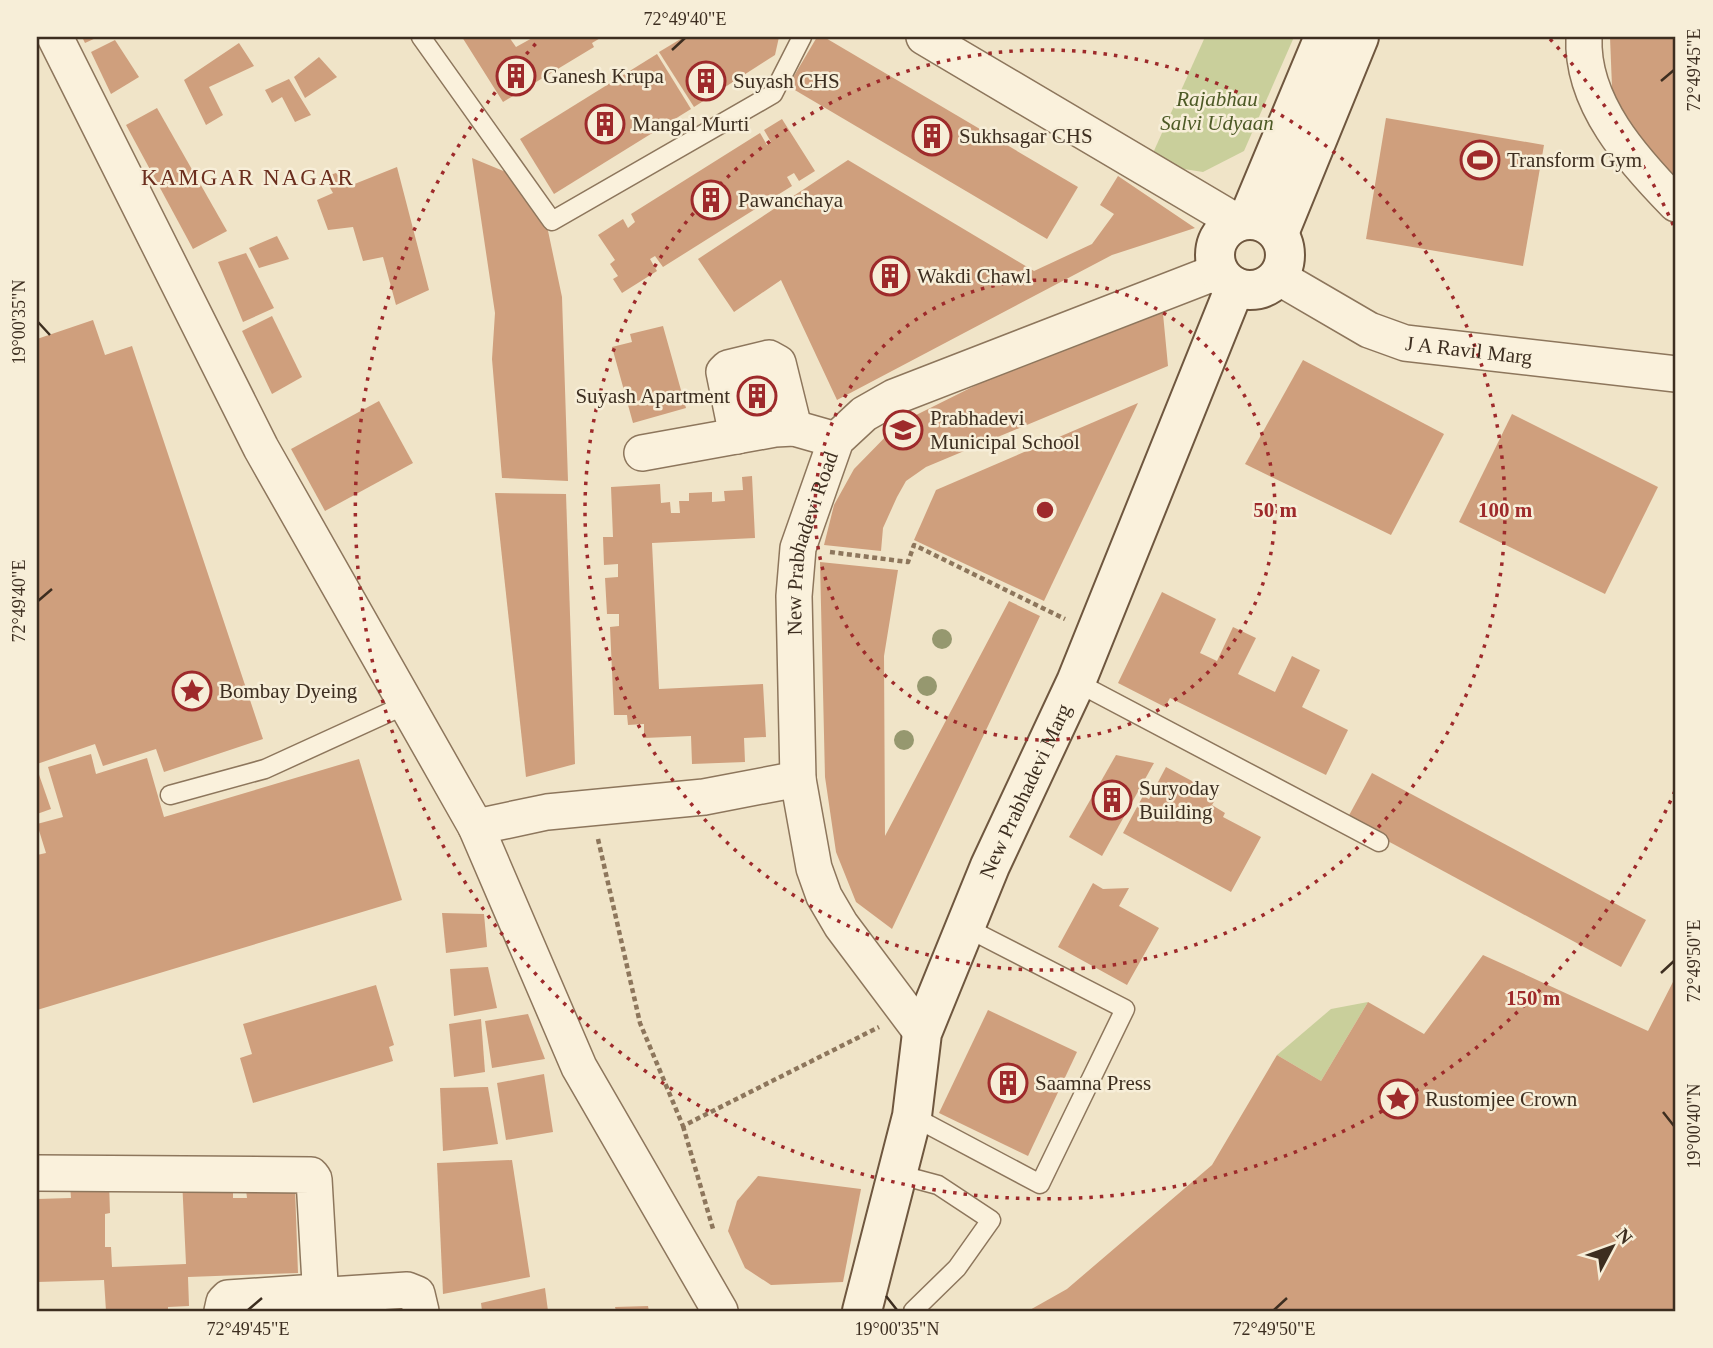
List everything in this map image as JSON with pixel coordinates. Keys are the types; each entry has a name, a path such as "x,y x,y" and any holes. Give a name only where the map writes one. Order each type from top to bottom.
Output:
{"main road":[{"name":"New Prabhadevi Marg","path":"1255,224 1324,37"},
{"name":"New Prabhadevi Marg","path":"862,1311 912,1116 913,1022 967,928 989,866 1096,634 1227,279 1215,260 1219,237 1255,224 1359,37"},
{"name":"New Prabhadevi Marg","path":"1255,224 1286,255 1278,277"},
{"path":"1227,279 1259,290 1278,277"}],"street":[{"path":"55,37 261,448 476,827 579,1067 720,1311"},
{"path":"925,37 1255,224"},
{"path":"1584,37 1583,49 1596,97 1620,142 1676,204"},
{"name":"J A Ravil Marg","path":"1278,277 1370,330 1405,343 1676,373"},
{"name":"New Prabhadevi Road","path":"913,1022 824,896 814,868 798,779 793,596 798,548 836,440 864,414 894,397 1227,279"},
{"path":"737,436 724,372 728,368 769,358 778,363 794,428"},
{"path":"642,453 794,428 836,440"},
{"path":"476,827 547,813 704,797 798,779"},
{"path":"37,1173 311,1175 314,1179 320,1283 316,1292 228,1298 222,1311"},
{"path":"320,1311 324,1299 330,1295 407,1290 417,1294 421,1311"}],"lane":[{"path":"421,37 552,221 773,94 802,37"},
{"path":"1076,682 1379,842"},
{"path":"170,794 265,769 405,705"},
{"path":"912,1116 1040,1184 1125,1009 967,928"},
{"path":"897,1174 938,1185 992,1220 957,1268 914,1311"}],"path":[{"path":"798,548 908,562 914,545 1096,634"},
{"path":"590,808 640,1023 684,1126 716,1238"},
{"path":"684,1126 893,1020 913,1022"}],"green space":[{"name":"Rajabhau Salvi Udyaan","path":"1205,37 1294,37 1244,151 1203,172 1184,169 1153,153"},
{"path":"1368,1002 1321,1081 1277,1055 1331,1009"}],"building":[{"path":"82,37 98,37 85,43"},
{"name":"Ganesh Krupa","path":"462,37 509,37 516,47 534,37 602,37 592,43 594,47 503,102"},
{"name":"Suyash CHS","path":"684,37 779,37 775,55 694,107 659,52"},
{"name":"Sukhsagar CHS","path":"817,37 824,37 1078,187 1047,239 788,86"},
{"path":"1610,37 1676,37 1676,184 1613,112"},
{"path":"115,40 139,77 111,94 91,52"},
{"path":"239,43 254,66 209,87 223,115 206,125 184,80"},
{"name":"Mangal Murti","path":"657,54 691,109 554,194 520,139"},
{"path":"319,57 337,77 305,98 294,77"},
{"path":"289,79 311,115 295,122 282,97 272,103 265,90"},
{"path":"157,108 227,231 193,249 126,125"},
{"path":"1386,118 1544,145 1523,266 1366,239"},
{"name":"Pawanchaya","path":"782,119 815,171 799,181 794,173 787,177 792,186 663,267 655,256 650,259 657,271 622,293 613,279 618,276 610,264 615,260 598,235 623,219 628,228 635,222 631,214 760,133 767,145 771,142 764,130"},
{"path":"472,158 513,175 547,226 562,297 568,481 502,478 492,359 495,313"},
{"name":"Wakdi Chawl","path":"848,160 1034,271 1092,244 1114,214 1100,205 1118,176 1195,228 1112,255 837,400 781,280 734,312 698,259"},
{"path":"397,167 429,290 396,305 383,257 363,261 353,227 328,230 317,200 333,193 324,177 336,173 347,187"},
{"path":"277,236 289,259 259,268 249,248"},
{"path":"246,253 274,308 243,322 218,262"},
{"path":"1161,293 1168,366 926,467 906,481 897,497 883,528 881,551 824,545 834,505 854,469 898,424"},
{"path":"272,316 302,377 272,394 242,331"},
{"path":"93,320 105,355 132,346 263,739 164,772 156,749 103,766 95,744 37,764 37,339"},
{"path":"663,326 686,408 633,423 612,347 632,342 630,334"},
{"path":"1303,360 1444,434 1391,535 1245,464"},
{"name":"Suyash Apartment","path":"774,365 785,417 750,424 729,374"},
{"path":"379,401 413,463 325,511 291,449"},
{"path":"1138,403 1044,601 914,540 936,490"},
{"path":"1512,414 1658,487 1605,594 1459,522"},
{"path":"752,476 755,538 652,543 659,689 763,684 766,737 744,738 745,762 692,764 691,736 644,738 644,724 628,725 627,715 614,715 610,627 619,626 619,614 607,614 605,578 618,577 618,564 604,565 603,537 613,537 611,487 660,484 661,503 670,502 671,513 680,513 679,501 689,501 689,493 712,492 712,502 725,501 724,491 743,490 742,477"},
{"path":"495,493 566,494 575,764 526,777"},
{"path":"820,562 898,570 884,656 885,836 1009,601 1040,616 892,929 856,902 836,852 825,777"},
{"path":"1162,592 1216,619 1200,653 1217,661 1233,627 1256,638 1238,674 1275,692 1292,656 1320,670 1302,707 1348,730 1326,775 1170,698 1165,707 1118,683"},
{"path":"91,754 96,774 147,758 164,817 359,759 402,900 37,1010 37,855 46,853 37,824 63,817 48,767"},
{"name":"Suryoday Building","path":"1116,755 1154,763 1102,856 1069,837"},
{"path":"1166,767 1218,795 1212,805 1225,813 1223,817 1261,837 1231,892 1123,833 1143,796 1149,799"},
{"path":"37,769 51,809 37,814"},
{"path":"1372,773 1646,920 1621,967 1347,819"},
{"path":"1093,883 1103,889 1129,888 1119,906 1159,928 1127,985 1058,947"},
{"path":"442,913 484,914 487,947 446,953"},
{"name":"Rustomjee Crown","path":"1483,955 1648,1031 1676,976 1676,1311 1028,1311 1067,1289 1212,1165 1277,1055 1321,1081 1368,1002 1424,1034"},
{"path":"488,967 497,1008 454,1016 450,969"},
{"path":"376,985 394,1045 389,1047 393,1061 253,1103 240,1058 252,1054 243,1024"},
{"name":"Saamna Press","path":"988,1010 1077,1052 1028,1156 939,1113"},
{"path":"528,1014 545,1059 492,1068 485,1021"},
{"path":"481,1019 485,1072 454,1077 449,1024"},
{"path":"544,1074 553,1132 506,1140 497,1083"},
{"path":"488,1087 498,1144 443,1151 440,1088"},
{"path":"512,1160 530,1277 443,1294 437,1163"},
{"path":"758,1176 861,1189 843,1282 771,1285 745,1268 728,1231 737,1201"},
{"path":"233,1177 233,1198 247,1198 246,1190 295,1188 298,1273 188,1277 189,1306 168,1307 168,1311 106,1311 104,1280 37,1282 37,1199 71,1198 70,1184 109,1182 110,1213 105,1214 105,1247 111,1247 112,1267 186,1264 182,1179"},
{"path":"545,1288 548,1311 482,1311 481,1303"},
{"path":"648,1306 649,1311 616,1311 615,1307"}],"place":[{"name":"Ganesh Krupa","path":"516,76"},
{"name":"Suyash CHS","path":"706,81"},
{"name":"Mangal Murti","path":"605,124"},
{"name":"Sukhsagar CHS","path":"932,136"},
{"name":"Transform Gym","path":"1480,160"},
{"name":"Pawanchaya","path":"711,200"},
{"name":"Wakdi Chawl","path":"890,276"},
{"name":"Suyash Apartment","path":"757,396"},
{"name":"Prabhadevi Municipal School","path":"903,430"},
{"name":"Bombay Dyeing","path":"192,691"},
{"name":"Suryoday Building","path":"1112,800"},
{"name":"Saamna Press","path":"1008,1083"},
{"name":"Rustomjee Crown","path":"1398,1099"}],"district":[{"name":"KAMGAR NAGAR","path":"248,177"}]}
